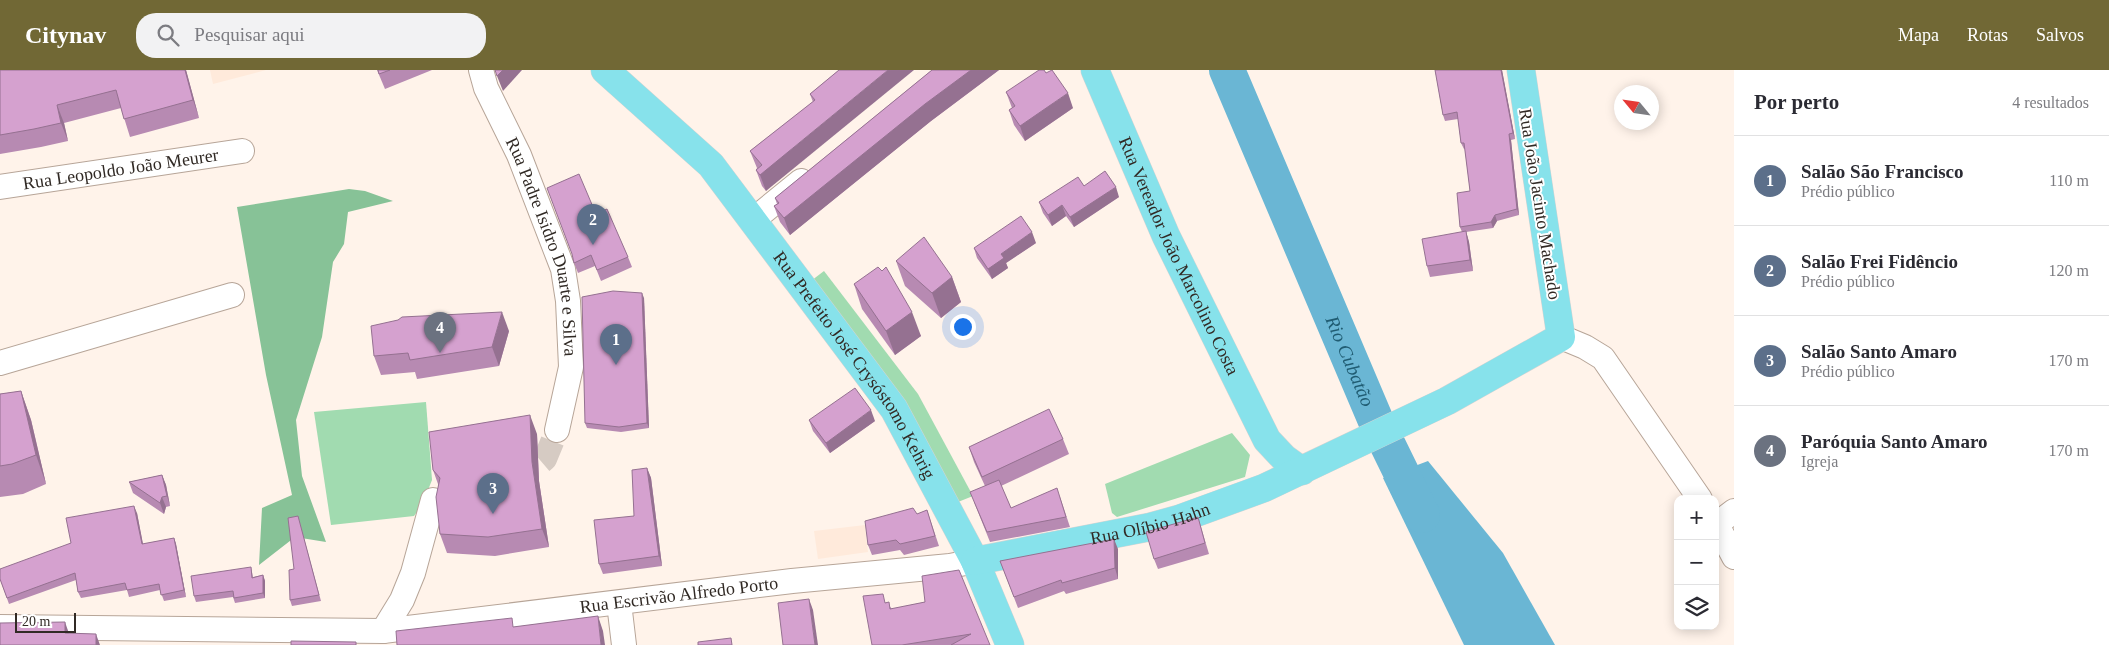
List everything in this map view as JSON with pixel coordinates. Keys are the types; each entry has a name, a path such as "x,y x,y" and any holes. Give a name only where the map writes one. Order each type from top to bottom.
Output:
{"main road":[{"name":"Rua Prefeito José Crysóstomo Kehrig","path":"605,70 711,165 894,409 975,561 1010,645"},
{"name":"Rua Vereador João Marcolino Costa","path":"1095,70 1166,236 1267,440 1284,458 1309,466"},
{"name":"Rua João Jacinto Machado","path":"1521,70 1561,337"},
{"name":"Rua Olíbio Hahn","path":"975,561 1150,527 1187,516 1264,488 1447,401 1561,337"},
{"name":"Rua Vereador João Marcolino Costa","path":"1264,488 1268,464 1267,440"}],"street":[{"name":"Rua Padre Isidro Duarte e Silva","path":"480,70 486,88 519,155 563,269 568,301 571,367 557,430"},
{"name":"Rua Leopoldo João Meurer","path":"0,186 242,151"},
{"path":"752,221 821,164"},
{"path":"0,363 232,295"},
{"path":"1561,337 1586,347 1602,358 1697,495"},
{"path":"383,638 402,600 412,573 433,500"},
{"path":"1722,519 1734,557"},
{"name":"Rua Escrivão Alfredo Porto","path":"0,627 125,637 383,638 619,603 792,581 950,566 975,561"},
{"path":"619,603 624,645"}],"shaded area":[{"path":"210,70 266,70 213,84"},
{"path":"865,525 868,552 818,559 814,531"}],"green space":[{"path":"349,189 365,191 393,201 348,212 344,244 333,262 322,337 296,420 302,476 326,542 295,537 259,565 262,508 292,495 266,375 237,207"},
{"path":"824,271 918,394 973,496 953,504 807,284"},
{"path":"426,402 432,480 422,505 414,516 331,525 314,412"},
{"path":"1232,433 1250,455 1245,477 1117,517 1112,513 1105,484"}],"water":[{"path":"1428,461 1503,553 1555,645 1464,645 1383,478"}],"building":[{"path":"0,70 185,70 193,100 124,119 116,90 57,105 61,123 0,135"},
{"path":"378,70 390,70 379,74"},
{"path":"495,70 503,70 497,76"},
{"path":"839,70 888,70 760,175 756,170 762,165 750,151 815,100 810,94"},
{"path":"932,70 971,70 925,104 784,218 774,206 779,203 775,198"},
{"path":"1039,70 1044,70 1046,73 1052,70 1068,93 1020,126 1009,110 1015,106 1006,92"},
{"path":"1435,70 1501,70 1513,133 1509,134 1517,209 1495,215 1491,222 1460,227 1457,193 1470,191 1464,143 1461,143 1457,112 1443,115"},
{"path":"1105,171 1116,187 1070,217 1062,205 1048,215 1039,202 1078,177 1084,186"},
{"path":"579,174 596,214 607,209 628,257 597,270 591,255 574,263 547,188"},
{"path":"1021,216 1032,232 1001,254 1004,258 988,269 974,248"},
{"path":"1466,231 1470,260 1427,266 1422,239"},
{"path":"924,237 952,277 932,293 896,261"},
{"path":"878,267 882,271 886,267 912,312 886,331 854,284"},
{"path":"613,291 642,293 647,423 619,427 585,423 582,297"},
{"path":"502,312 492,347 410,360 408,353 374,356 371,326 398,320 402,317"},
{"path":"855,388 871,410 826,443 809,420"},
{"path":"21,391 36,455 12,464 0,466 0,394"},
{"path":"1049,409 1063,439 982,477 969,447"},
{"path":"530,415 532,462 542,529 488,537 440,534 436,497 440,478 433,470 429,432"},
{"path":"647,468 659,556 599,564 594,520 634,516 632,470"},
{"path":"162,475 167,496 162,497 160,503 129,482"},
{"path":"999,480 1011,508 1057,488 1066,517 987,532 970,492"},
{"path":"134,506 142,544 174,538 184,590 161,595 159,584 127,590 125,583 78,592 75,573 7,598 0,579 0,569 71,543 66,518"},
{"path":"913,508 917,514 927,510 935,536 900,544 896,540 868,545 865,521"},
{"path":"298,516 319,595 290,600 289,570 294,569 288,518"},
{"path":"1198,517 1205,543 1154,559 1146,532"},
{"path":"1114,539 1115,568 1062,583 1061,580 1014,597 1000,561"},
{"path":"251,567 252,578 263,575 263,593 234,598 233,591 194,596 191,576"},
{"path":"959,570 990,645 951,645 971,634 902,645 872,645 863,596 883,594 885,603 889,602 890,609 925,602 922,576"},
{"path":"809,599 815,645 783,645 778,603"},
{"path":"598,616 601,645 397,645 396,631 512,618 513,627"},
{"path":"65,622 65,633 96,634 96,645 0,645 0,623"},
{"path":"731,638 732,645 698,645 698,642"},
{"path":"291,641 356,642 356,645 291,645"}],"waterway":[{"name":"Rio Cubatão","path":"1227,70 1376,421 1422,515"}],"tunnel":[{"path":"510,479 538,465 545,459 557,430"}],"place":[{"name":"Salão Frei Fidêncio","path":"593,245"},
{"name":"Paróquia Santo Amaro","path":"440,353"},
{"name":"Salão São Francisco","path":"616,365"},
{"name":"Salão Santo Amaro","path":"493,514"}]}
